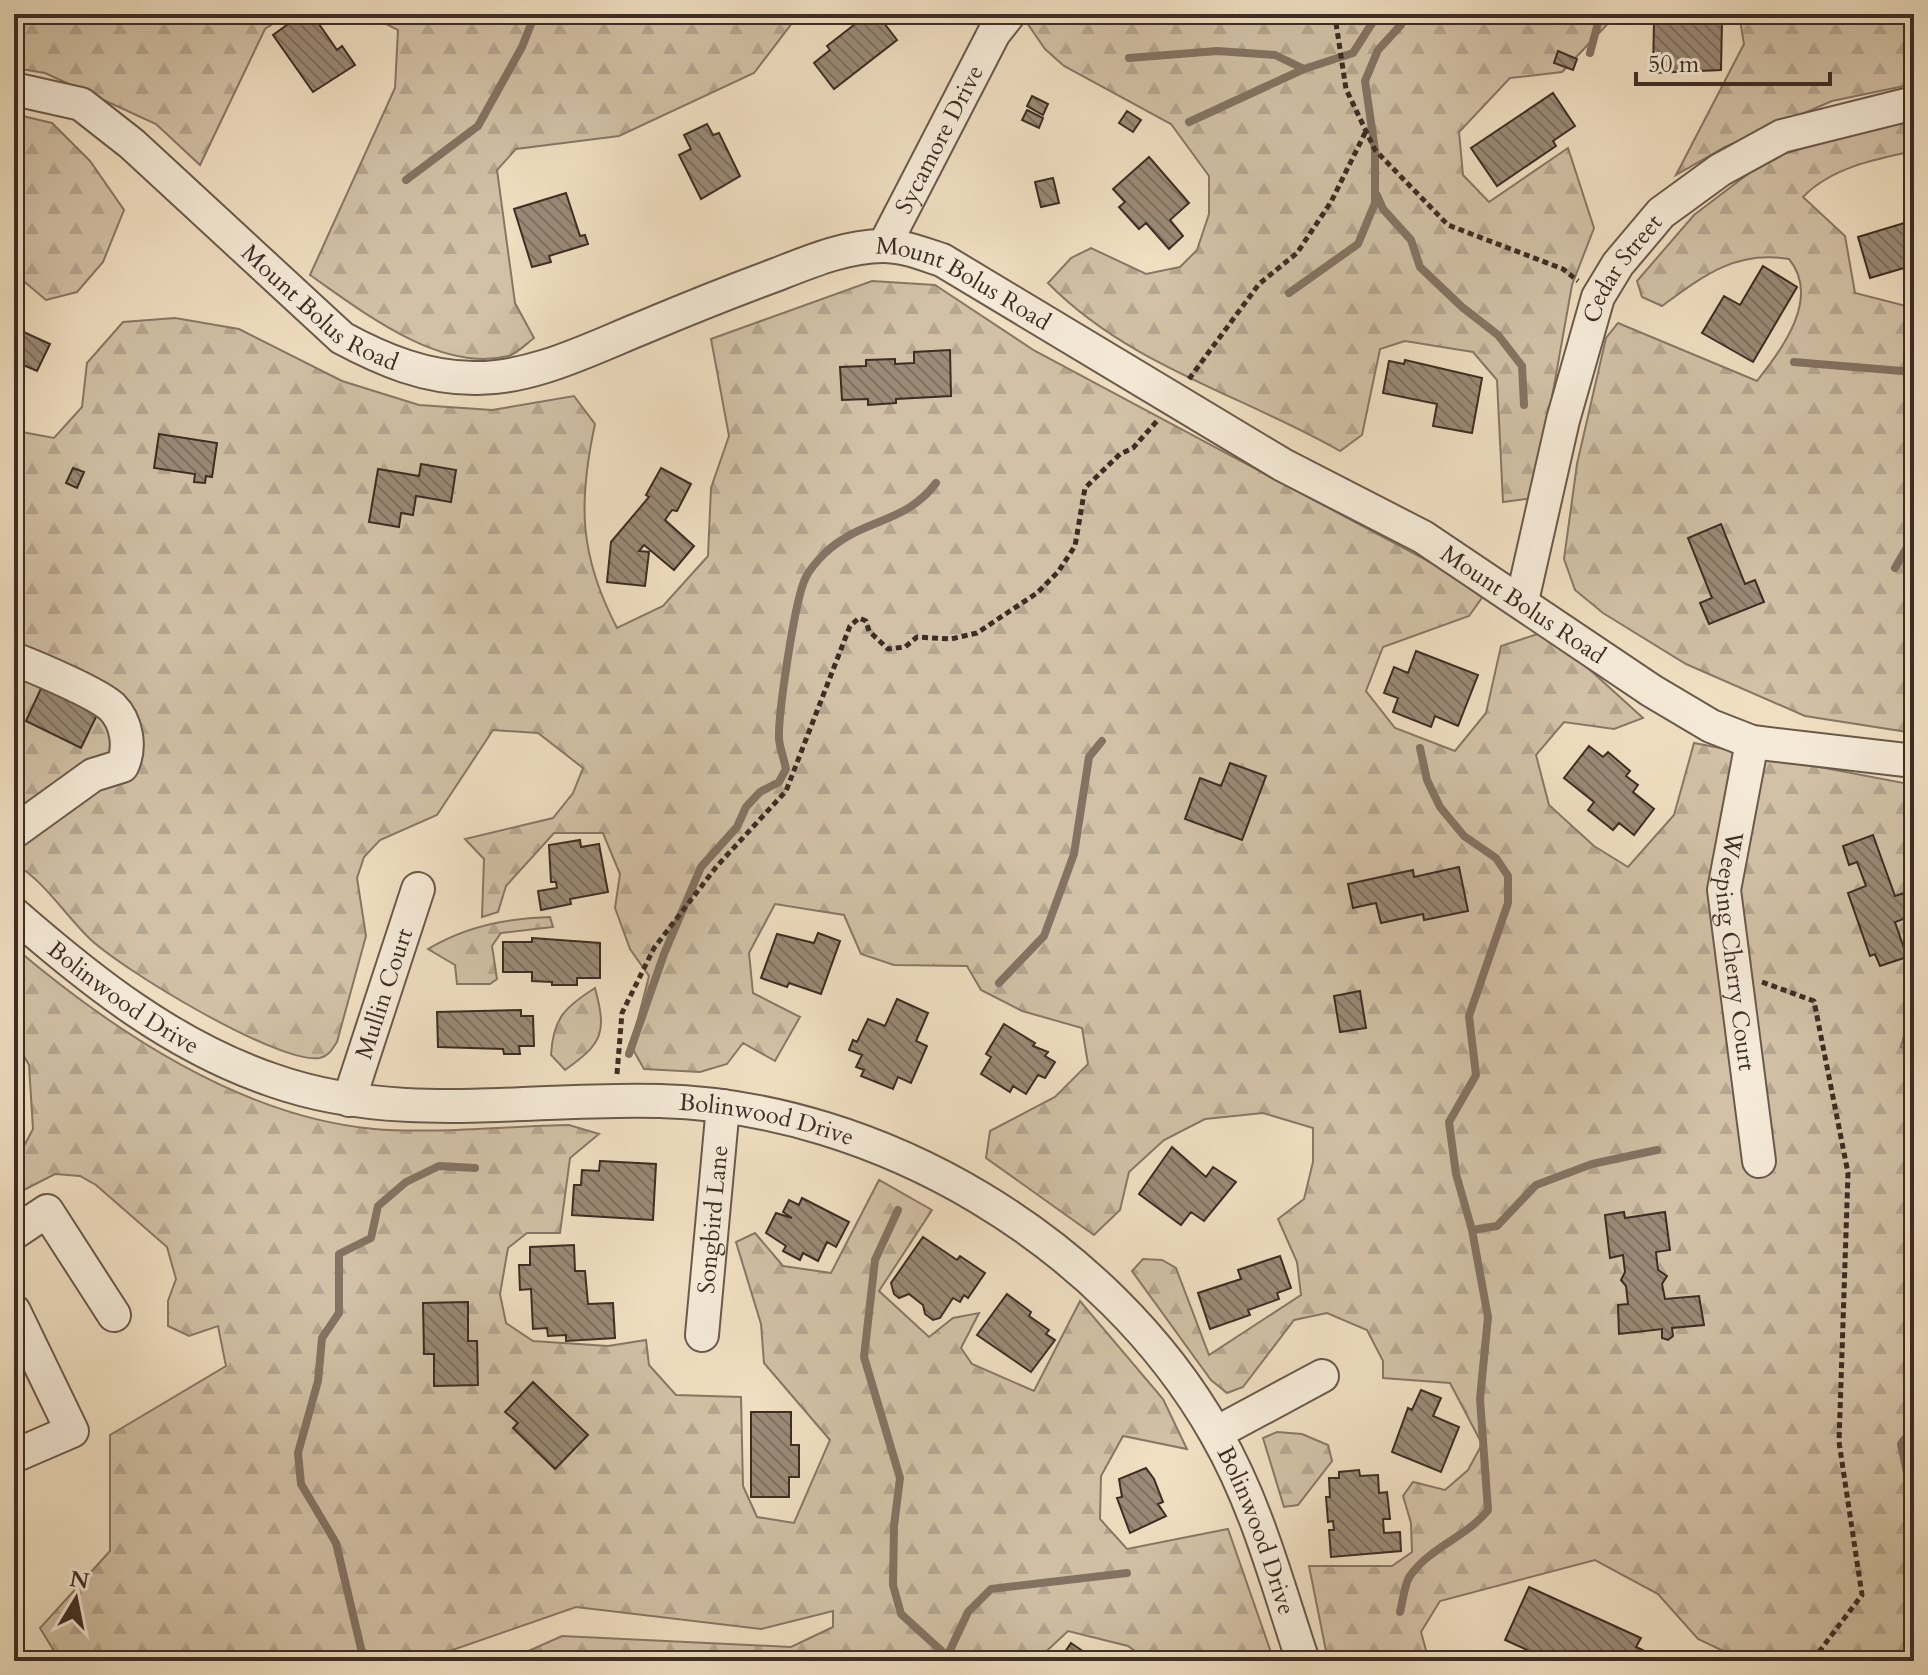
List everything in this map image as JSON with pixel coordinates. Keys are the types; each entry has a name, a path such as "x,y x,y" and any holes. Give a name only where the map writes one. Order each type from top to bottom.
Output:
{"street":[{"name":"Sycamore Drive","path":"884,246 1001,23"},
{"name":"Mount Bolus Road","path":"14,89 81,104 132,144 342,338 383,360 427,372 475,379 516,373 571,357 799,265 841,252 884,246 915,250 942,260 1283,465 1423,537 1652,691 1711,726 1752,742 1914,761"},
{"name":"Cedar Street","path":"1522,601 1563,420 1598,297 1618,264 1661,213 1720,170 1782,136 1914,103"},
{"path":"14,659 110,705 123,721 128,754 122,766 93,775 14,832"},
{"name":"Weeping Cherry Court","path":"1752,742 1724,890 1759,1161"},
{"name":"Mullin Court","path":"349,1100 418,889"},
{"name":"Bolinwood Drive","path":"14,914 91,981 196,1046 272,1080 349,1100 407,1107 612,1100 723,1106 795,1120 862,1142 930,1172 1014,1218 1091,1281 1156,1348 1216,1433 1260,1525 1303,1661"},
{"name":"Songbird Lane","path":"702,1335 723,1106"},
{"path":"14,1233 47,1211 114,1315"},
{"path":"14,1311 72,1431 14,1456"},
{"path":"1216,1433 1322,1376"}],"path":[{"path":"1340,14 1336,23 1346,89 1375,150 1448,225 1563,269 1598,297"},
{"path":"617,1075 622,1013 654,948 717,866 786,791 850,626 859,618 866,621 869,631 888,649 896,649 917,637 951,639 977,633 1027,600 1058,572 1075,546 1085,488 1120,454 1133,448 1175,401 1206,353 1259,284 1297,253 1331,202 1366,131"},
{"path":"1734,972 1814,1001 1848,1173 1839,1442 1862,1595 1812,1661"}],"green space":[{"path":"14,14 288,14 265,29 200,165 156,124 45,73 14,68"},
{"path":"367,14 799,14 754,73 619,136 516,149 497,170 515,303 534,338 511,355 482,359 456,356 403,336 310,275 395,88 398,30"},
{"path":"1025,14 1180,14 1197,17 1200,14 1617,14 1562,72 1510,78 1459,132 1463,175 1489,202 1568,148 1594,228 1572,285 1534,498 1503,502 1497,380 1473,352 1405,341 1380,349 1362,435 1340,451 1150,357 1079,311 1048,283 1071,258 1091,248 1146,274 1180,267 1197,250 1209,214 1209,176 1171,124 1064,66 1045,49 1023,17"},
{"path":"1739,14 1914,14 1914,84 1832,101 1725,147 1676,175 1744,44"},
{"path":"14,114 52,123 90,161 124,210 103,262 77,292 46,300 14,273"},
{"path":"1914,116 1914,151 1869,161 1840,172 1803,197 1845,236 1855,293 1914,308 1914,733 1805,716 1686,664 1603,613 1575,590 1564,559 1577,464 1606,338 1618,323 1757,381 1787,339 1800,306 1798,274 1789,259 1770,257 1736,262 1706,276 1662,306 1642,297 1637,281 1694,215 1769,158"},
{"path":"872,281 935,285 1035,351 1486,592 1469,616 1383,647 1366,691 1395,728 1455,751 1486,713 1501,646 1547,631 1643,718 1614,729 1564,722 1536,755 1549,805 1594,846 1628,867 1674,815 1694,743 1914,785 1914,999 1901,1047 1914,1052 1914,1661 1744,1661 1698,1639 1658,1594 1595,1560 1440,1601 1421,1632 1429,1661 1332,1661 1326,1651 1309,1566 1392,1566 1412,1552 1411,1523 1403,1496 1413,1482 1445,1490 1468,1470 1482,1444 1450,1383 1383,1378 1383,1361 1367,1330 1327,1313 1294,1320 1243,1387 1227,1393 1211,1380 1132,1271 1143,1259 1162,1260 1176,1268 1209,1355 1301,1295 1297,1262 1278,1219 1304,1199 1313,1162 1313,1128 1263,1113 1205,1119 1164,1140 1129,1172 1120,1210 1094,1235 986,1158 990,1131 1055,1097 1088,1064 1082,1028 1022,1011 981,990 967,966 894,965 861,954 844,915 775,904 749,953 753,993 800,1017 775,1061 743,1043 727,1064 700,1072 644,1069 631,1046 649,976 630,949 615,908 620,874 603,833 554,833 506,886 498,912 482,917 484,859 465,839 553,818 573,793 583,768 538,733 493,730 437,815 380,840 364,857 357,878 366,936 337,1042 328,1054 320,1058 300,1056 271,1046 164,991 88,937 44,888 14,863 14,418 22,432 54,438 82,407 87,363 123,322 175,318 239,329 342,381 419,405 492,410 574,396 595,424 586,479 585,528 595,576 617,628 663,606 708,556 711,488 729,436 711,339"},
{"path":"550,917 553,927 501,933 492,946 497,979 490,984 457,984 455,965 428,949 456,935 487,925"},
{"path":"14,947 93,1009 137,1038 228,1088 276,1107 325,1121 374,1129 446,1130 569,1125 599,1134 570,1158 560,1233 527,1233 508,1248 500,1294 506,1323 533,1341 608,1346 646,1340 649,1365 676,1395 741,1397 743,1486 757,1517 794,1523 830,1440 764,1363 761,1324 736,1242 755,1233 783,1266 831,1273 879,1180 932,1210 879,1291 929,1337 953,1318 979,1313 961,1348 972,1364 1034,1391 1080,1301 1163,1399 1187,1449 1123,1436 1101,1476 1100,1519 1127,1549 1228,1529 1274,1661 1148,1661 1128,1646 1068,1631 1036,1661 876,1661 845,1657 820,1661 506,1661 562,1636 791,1647 833,1627 833,1611 761,1629 576,1607 421,1661 60,1661 40,1628 110,1551 110,1435 226,1366 218,1326 189,1336 168,1326 168,1301 176,1279 167,1247 96,1185 80,1176 55,1174 14,1195 14,1153 24,1146 33,1129 29,1065 14,1039"},
{"path":"595,988 601,1016 599,1036 587,1052 565,1070 551,1055 554,1032 568,1008"},
{"path":"1277,1432 1302,1434 1328,1445 1332,1461 1298,1505 1284,1507 1263,1438"}],"building":[{"path":"302,14 312,14 337,50 342,46 355,65 313,92 273,35"},
{"path":"868,14 877,14 897,40 834,89 814,63 830,50 827,46"},
{"path":"1654,20 1722,21 1721,70 1653,73"},
{"path":"1558,51 1577,59 1573,70 1554,63"},
{"path":"1553,93 1575,126 1553,141 1556,146 1497,186 1471,148"},
{"path":"1032,96 1048,104 1043,115 1027,106"},
{"path":"1027,110 1043,118 1039,128 1022,120"},
{"path":"1127,111 1141,120 1133,132 1119,123"},
{"path":"707,124 713,135 719,133 740,176 701,199 679,155 691,149 684,135"},
{"path":"1149,157 1189,203 1170,220 1183,236 1169,249 1146,223 1139,229 1119,207 1125,202 1113,189"},
{"path":"1053,178 1059,203 1041,207 1035,182"},
{"path":"566,193 580,236 585,235 588,244 549,256 551,262 532,267 514,209"},
{"path":"1914,220 1914,277 1908,279 1904,268 1870,278 1858,237"},
{"path":"1763,266 1797,287 1753,362 1702,333 1724,296 1740,305"},
{"path":"14,318 21,321 17,329 50,344 37,371 14,361"},
{"path":"950,350 951,396 896,399 896,403 868,405 868,399 842,400 840,367 866,366 866,360 895,359 895,364 914,363 914,352"},
{"path":"1405,360 1482,378 1472,433 1433,426 1437,404 1383,393 1389,361 1404,364"},
{"path":"159,434 217,443 212,477 206,476 205,483 194,482 195,474 154,468"},
{"path":"421,464 456,470 451,502 416,496 413,515 401,513 399,527 369,522 378,469 419,476"},
{"path":"73,468 84,472 77,488 66,483"},
{"path":"661,468 691,484 677,511 672,510 665,520 694,546 674,570 644,545 639,551 649,552 645,586 607,582 611,542 649,497 646,495"},
{"path":"1721,524 1745,584 1755,580 1764,602 1709,624 1700,603 1712,598 1688,538"},
{"path":"1416,651 1478,675 1458,726 1435,716 1431,727 1393,712 1398,698 1384,693 1394,667 1408,673"},
{"path":"43,684 85,704 83,708 97,715 81,748 26,721"},
{"path":"1589,746 1603,757 1608,752 1630,771 1626,776 1638,785 1633,792 1654,809 1634,835 1619,823 1613,830 1588,810 1594,802 1564,778"},
{"path":"1230,763 1266,776 1242,840 1185,819 1200,778 1221,786"},
{"path":"1873,835 1895,896 1904,893 1912,916 1895,922 1907,957 1880,966 1875,954 1870,956 1848,893 1866,886 1857,862 1849,865 1843,846"},
{"path":"580,840 581,847 599,844 608,892 570,899 571,904 541,910 538,891 557,888 556,882 551,882 549,845"},
{"path":"1459,867 1468,911 1424,920 1423,914 1381,923 1376,903 1353,908 1348,884 1413,870 1414,877"},
{"path":"818,933 840,941 821,994 761,978 777,934 814,943"},
{"path":"532,938 600,943 600,978 577,978 577,985 552,985 552,982 532,981 532,972 503,972 503,942 532,942"},
{"path":"1360,991 1366,1028 1340,1032 1334,996"},
{"path":"897,999 928,1013 916,1041 927,1046 911,1083 898,1077 893,1089 861,1076 864,1070 856,1067 862,1055 849,1050 853,1040 857,1042 868,1019 885,1026"},
{"path":"521,1010 521,1016 533,1016 534,1046 519,1046 520,1054 504,1054 503,1049 438,1047 437,1012"},
{"path":"1004,1024 1035,1043 1033,1046 1048,1052 1045,1056 1055,1062 1045,1078 1038,1075 1026,1094 1013,1086 1010,1092 981,1074 991,1057 986,1054"},
{"path":"1172,1147 1206,1177 1213,1167 1236,1182 1204,1221 1191,1212 1181,1225 1139,1194"},
{"path":"600,1161 656,1164 653,1220 572,1215 574,1185 581,1185 582,1170 599,1171"},
{"path":"802,1198 849,1222 836,1247 827,1242 818,1261 803,1253 800,1260 783,1251 786,1246 766,1233 776,1213 792,1218 783,1212 789,1200 799,1205"},
{"path":"1624,1212 1625,1218 1665,1212 1670,1250 1656,1252 1658,1270 1667,1276 1662,1284 1665,1299 1699,1296 1704,1325 1672,1328 1673,1336 1668,1340 1662,1338 1662,1329 1619,1334 1618,1305 1628,1304 1626,1286 1621,1280 1625,1272 1623,1255 1610,1258 1605,1215"},
{"path":"923,1237 957,1260 960,1256 985,1273 968,1298 964,1295 960,1302 953,1298 940,1318 933,1320 925,1314 923,1305 909,1294 899,1298 894,1294 891,1283"},
{"path":"574,1245 575,1271 585,1271 588,1304 613,1303 615,1338 566,1341 566,1335 548,1336 547,1328 533,1329 531,1289 520,1290 519,1265 530,1265 530,1247"},
{"path":"1280,1256 1291,1288 1277,1293 1279,1299 1248,1310 1250,1315 1210,1329 1198,1293 1241,1279 1238,1270"},
{"path":"1007,1294 1031,1312 1029,1316 1049,1330 1046,1334 1055,1340 1031,1372 977,1335"},
{"path":"468,1302 468,1341 477,1341 478,1385 434,1386 434,1354 424,1354 423,1303"},
{"path":"533,1382 588,1435 555,1469 513,1428 518,1423 505,1412"},
{"path":"1421,1390 1441,1398 1433,1416 1459,1427 1441,1472 1392,1452 1408,1408 1412,1410"},
{"path":"751,1412 791,1412 791,1445 799,1445 799,1477 789,1477 789,1497 751,1497"},
{"path":"1146,1468 1154,1479 1163,1502 1158,1504 1166,1516 1130,1533 1117,1498 1122,1497 1119,1479"},
{"path":"1359,1470 1360,1476 1378,1475 1379,1493 1387,1492 1390,1519 1383,1519 1384,1533 1400,1532 1401,1551 1331,1557 1329,1530 1334,1530 1333,1521 1328,1522 1326,1497 1330,1497 1329,1478 1339,1478 1339,1472"},
{"path":"1529,1587 1641,1638 1636,1647 1666,1661 1552,1661 1505,1640"},
{"path":"1071,1643 1097,1661 1059,1661"}],"waterway":[{"path":"406,180 478,126 522,47 535,14"},
{"path":"1129,58 1217,51 1275,55 1304,69 1353,53 1378,14"},
{"path":"1289,293 1358,244 1375,203 1375,150 1365,81 1378,50 1401,25 1405,14"},
{"path":"1590,53 1598,23 1595,14"},
{"path":"1189,122 1304,69"},
{"path":"1377,195 1383,209 1411,240 1420,267 1462,307 1498,335 1522,366 1524,405"},
{"path":"1794,362 1914,372"},
{"path":"629,1054 664,954 701,867 737,827 746,807 760,792 779,782 786,769 779,739 781,706 792,631 806,577 820,558 839,542 910,507 936,483"},
{"path":"1895,568 1914,535"},
{"path":"999,983 1044,936 1074,854 1089,757 1102,741"},
{"path":"1400,1612 1408,1579 1418,1566 1470,1528 1488,1510 1480,1399 1488,1317 1472,1230 1456,1174 1449,1122 1476,1075 1469,1016 1508,903 1508,876 1496,858 1464,836 1440,807 1427,780 1420,748"},
{"path":"1472,1230 1497,1226 1536,1185 1592,1164 1657,1150"},
{"path":"364,1661 336,1543 301,1484 298,1453 318,1381 322,1338 339,1313 339,1254 371,1238 378,1206 406,1182 439,1166 475,1168"},
{"path":"898,1210 875,1260 864,1357 900,1478 894,1526 893,1585 901,1614 946,1655"},
{"path":"1914,1427 1901,1444 1914,1507"},
{"path":"945,1661 968,1612 991,1589 1127,1573"}]}
